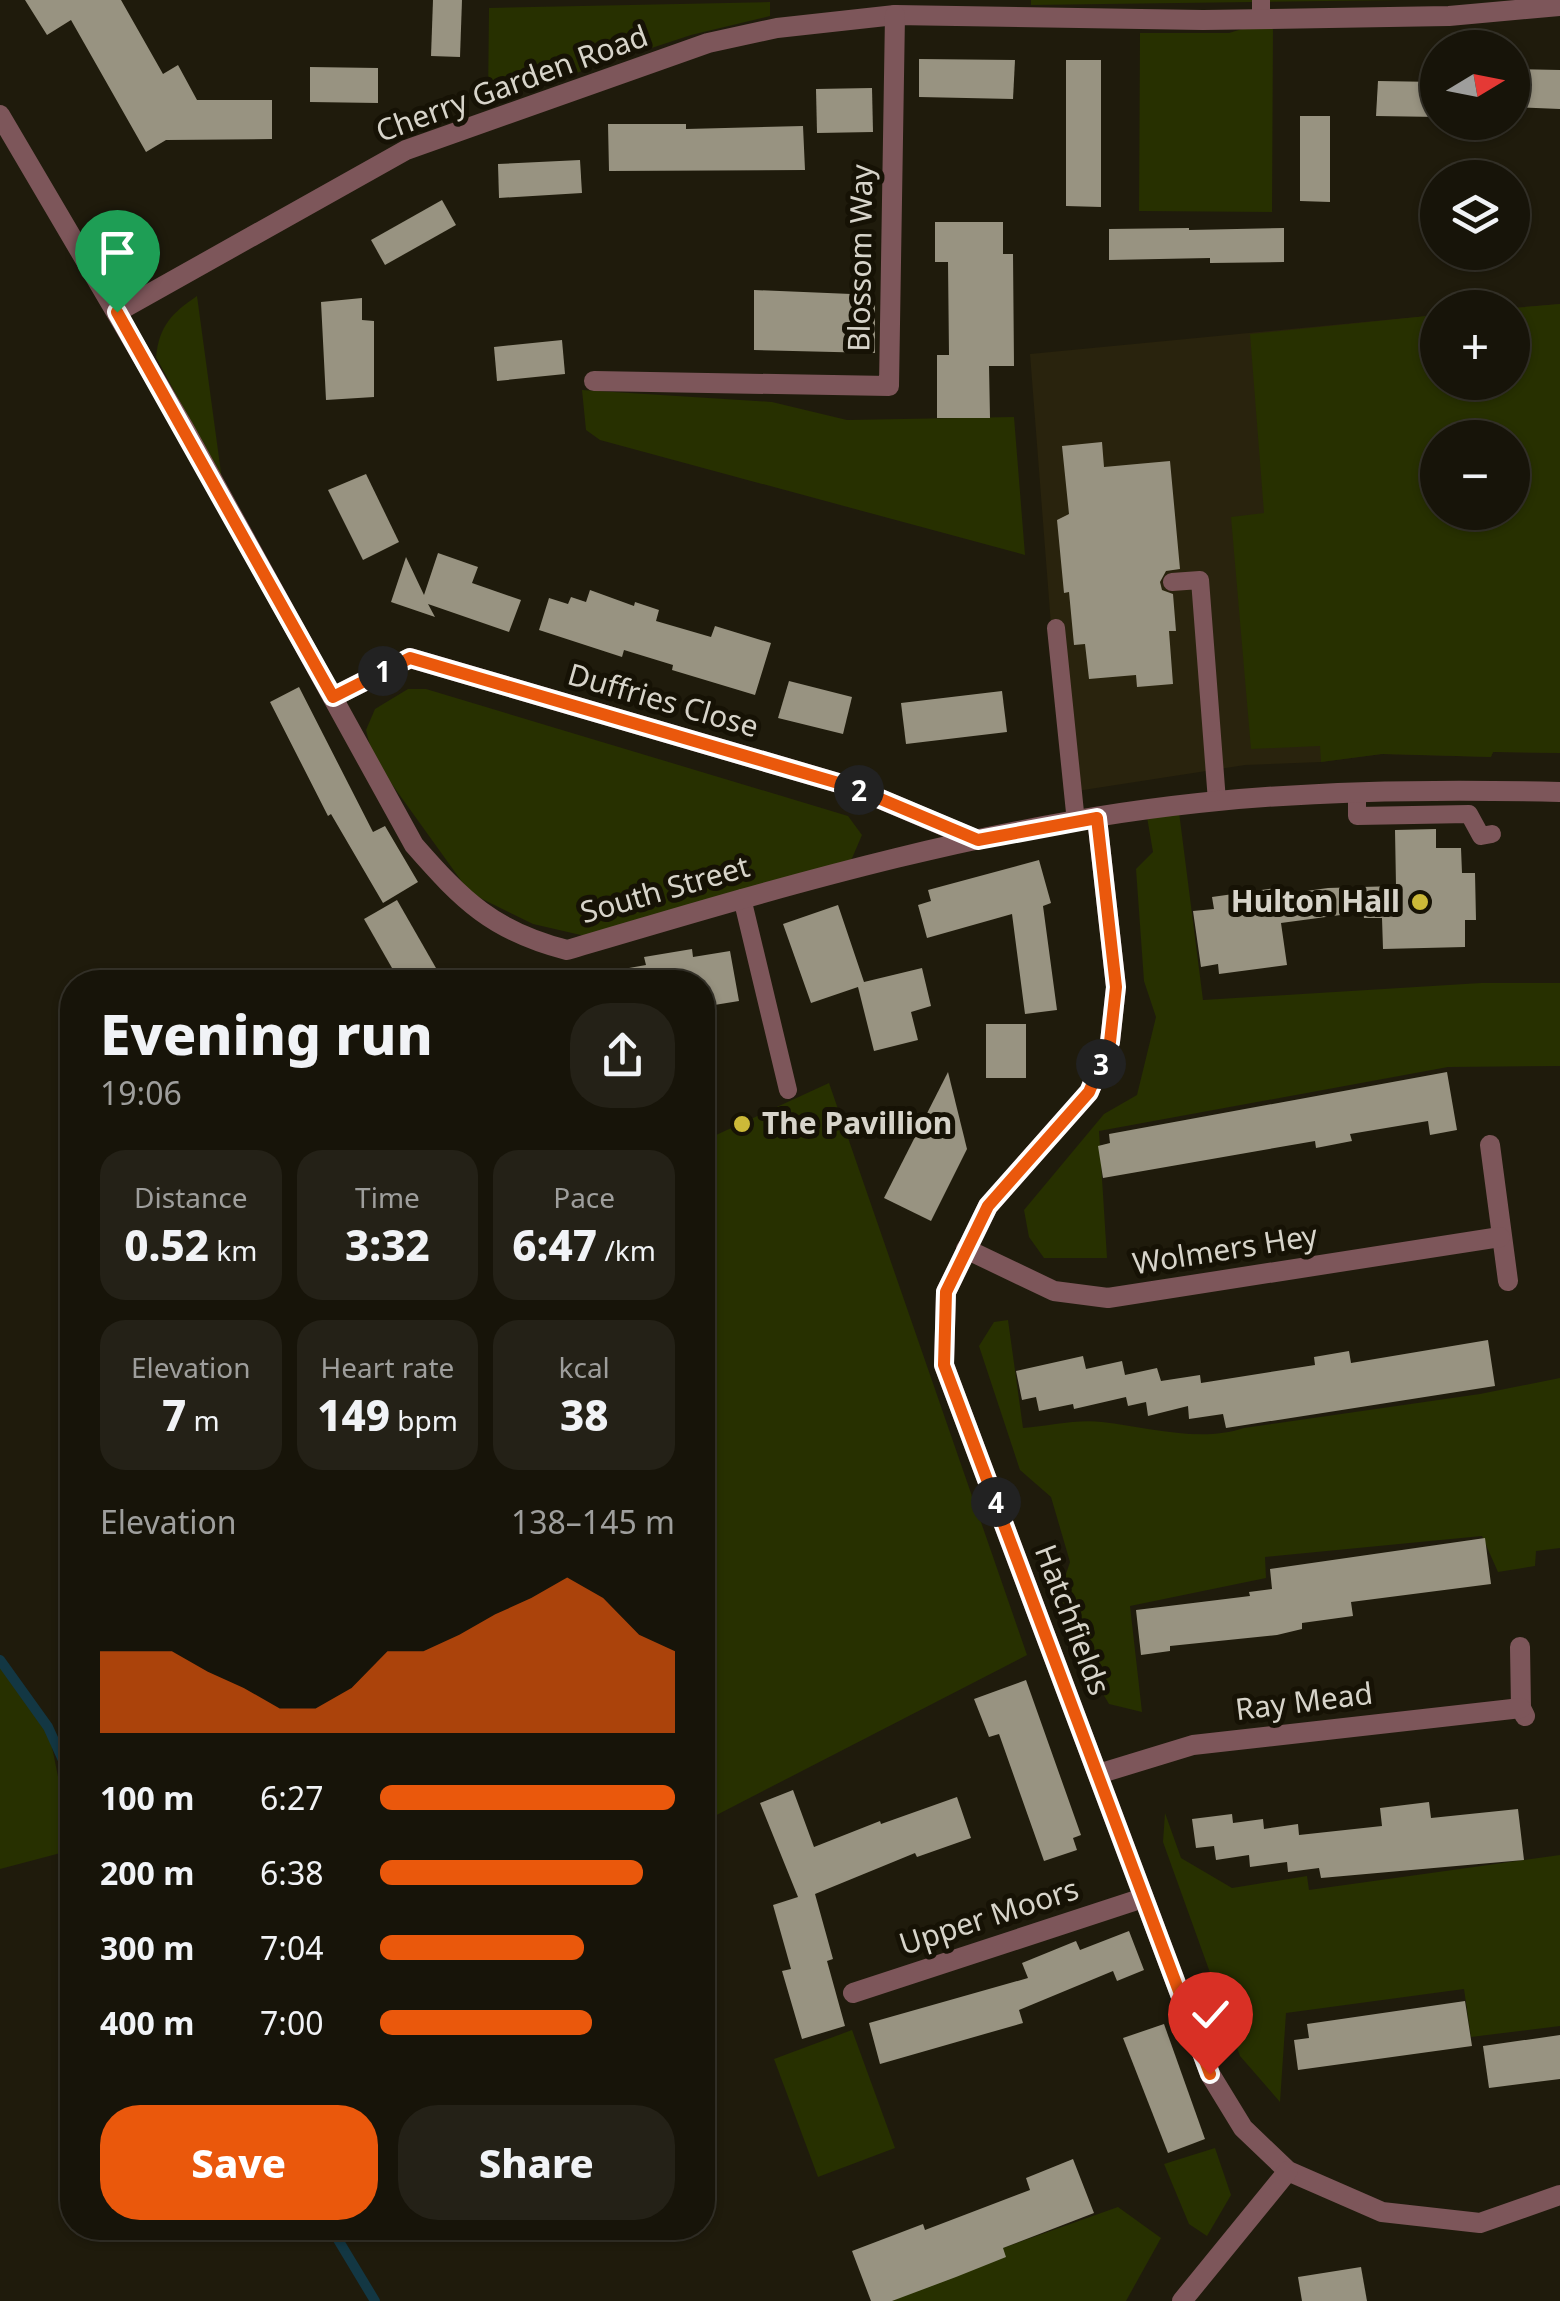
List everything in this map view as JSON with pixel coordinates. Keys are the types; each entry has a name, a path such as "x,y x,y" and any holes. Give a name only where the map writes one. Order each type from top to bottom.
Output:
{"street":[{"name":"Cherry Garden Road","path":"117,312 406,150 708,44 777,28 895,16 1261,10 1449,16 1560,6"},
{"name":"Blossom Way","path":"594,381 890,386 895,16"},
{"name":"South Street","path":"0,116 117,312 414,845 456,892 528,940 567,950 862,865 1086,820 1217,801 1357,792 1560,792"},
{"name":"Duffries Close","path":"333,697 410,658 852,787 978,840"},
{"name":"Hatchfields","path":"1086,820 1116,987 1110,1042 1089,1092 988,1206 946,1292 944,1365 1210,2074 1243,2128 1288,2171 1382,2212 1480,2222 1560,2195"},
{"path":"1490,1145 1508,1281"},
{"name":"Wolmers Hey","path":"966,1249 1054,1291 1108,1298 1500,1238"},
{"name":"Ray Mead","path":"1098,1774 1193,1745 1523,1713 1520,1647"},
{"name":"Upper Moors","path":"854,1993 1143,1898"},
{"path":"1182,2301 1288,2171"}],"lane":[{"path":"1172,582 1200,580 1217,801"},
{"path":"1056,628 1086,820"},
{"path":"1465,790 1469,814 1481,836 1492,834"},
{"path":"1357,792 1357,816 1469,814"},
{"path":"742,898 788,1090"}],"shaded area":[{"path":"1560,304 1560,753 1493,752 1491,757 1382,754 1321,762 1245,765 1064,793 1030,354 1420,317 1420,400 1530,400 1530,307"}],"green space":[{"path":"1031,0 1404,0 1031,5"},
{"path":"770,2 770,16 691,35 488,102 489,8"},
{"path":"1255,25 1273,26 1272,212 1139,211 1140,33 1229,33"},
{"path":"197,296 222,480 156,357 168,321"},
{"path":"1560,304 1560,753 1493,752 1491,757 1382,754 1321,762 1320,746 1251,749 1231,517 1264,513 1250,334 1420,317 1420,400 1530,400 1530,307"},
{"path":"582,390 772,402 847,420 1014,417 1025,555 600,440 586,430"},
{"path":"408,689 426,689 848,816 862,835 850,863 585,936 533,924 470,893 373,758 366,730 375,709"},
{"path":"1179,812 1203,1000 1481,983 1560,983 1560,1066 1448,1067 1099,1131 1107,1258 1044,1258 1029,1237 1024,1210 1104,1114 1137,1095 1156,1017 1144,981 1136,869 1153,852 1147,817"},
{"path":"829,1083 1027,1655 715,1816 715,1135"},
{"path":"1008,1320 1023,1428 1092,1421 1209,1434 1480,1394 1560,1378 1560,1548 1536,1551 1535,1566 1498,1572 1482,1536 1265,1557 1266,1578 1130,1606 1142,1712 1109,1704 1081,1657 1060,1592 1070,1562 1051,1497 1020,1470 979,1346 994,1322"},
{"path":"0,1656 48,1727 60,1786 60,1853 0,1869"},
{"path":"1165,1813 1181,1858 1232,1888 1307,1876 1309,1890 1560,1855 1560,2026 1471,2037 1464,1989 1286,2013 1280,2102 1240,2056 1163,1842"},
{"path":"852,2030 895,2148 818,2177 774,2059"},
{"path":"1215,2148 1231,2195 1207,2236 1189,2224 1164,2164"},
{"path":"1118,2207 1161,2238 1126,2301 892,2301 1003,2248"}],"building":[{"path":"25,0 121,0 163,74 178,65 197,100 272,100 272,139 166,140 146,152 71,20 47,35"},
{"path":"433,0 462,0 460,57 431,56"},
{"path":"919,59 1015,60 1013,99 919,97"},
{"path":"1066,60 1101,60 1101,207 1066,206"},
{"path":"310,67 378,68 378,103 310,102"},
{"path":"1530,69 1560,70 1560,109 1530,108"},
{"path":"1378,81 1420,82 1420,117 1376,116"},
{"path":"872,88 873,132 817,133 816,89"},
{"path":"1300,116 1330,116 1330,202 1300,201"},
{"path":"608,124 686,124 686,129 803,126 805,170 609,171"},
{"path":"580,160 582,193 499,198 498,164"},
{"path":"442,200 456,225 385,265 371,240"},
{"path":"935,222 1003,222 1003,254 1013,254 1014,366 989,366 990,418 937,418 937,355 949,355 948,262 935,262"},
{"path":"1284,228 1284,262 1210,263 1210,258 1109,260 1109,229"},
{"path":"754,290 875,295 875,353 754,350"},
{"path":"362,298 362,320 374,321 374,397 326,400 321,302"},
{"path":"562,340 565,374 497,381 494,347"},
{"path":"1102,442 1104,467 1170,461 1180,569 1166,571 1160,582 1162,590 1173,594 1176,631 1169,631 1173,684 1137,687 1136,675 1089,679 1085,644 1074,645 1057,520 1069,514 1062,446"},
{"path":"366,474 399,542 363,560 328,490"},
{"path":"438,553 478,567 472,583 521,600 509,632 428,604 435,617 391,602 406,557 424,595"},
{"path":"590,590 634,606 635,602 659,610 656,621 711,637 715,626 771,643 755,695 672,670 673,665 624,650 622,657 539,630 549,598 568,604 571,597 586,602"},
{"path":"789,681 852,697 843,734 778,718"},
{"path":"299,687 373,832 385,826 418,882 383,903 331,814 328,816 270,702"},
{"path":"1002,691 1007,732 906,744 901,703"},
{"path":"1436,829 1436,848 1461,848 1462,873 1475,873 1476,920 1465,920 1465,947 1383,949 1382,918 1364,918 1363,912 1281,923 1287,965 1219,974 1218,964 1201,967 1193,911 1214,909 1212,897 1276,888 1277,895 1328,888 1396,886 1395,830"},
{"path":"1039,860 1051,903 1043,906 1057,1010 1025,1014 1012,914 927,938 918,905 931,901 928,890"},
{"path":"397,900 437,970 393,970 364,919"},
{"path":"838,905 864,982 922,968 931,1006 911,1012 918,1040 874,1051 858,987 811,1003 783,924"},
{"path":"692,949 693,957 730,951 739,1001 715,1005 715,970 629,970 646,965 644,957"},
{"path":"986,1024 1026,1024 1026,1078 986,1078"},
{"path":"948,1072 967,1149 931,1221 884,1198"},
{"path":"1447,1072 1457,1130 1430,1135 1428,1121 1350,1134 1352,1141 1316,1148 1315,1141 1103,1178 1098,1146 1110,1143 1109,1134"},
{"path":"1488,1340 1495,1386 1226,1428 1223,1414 1189,1419 1188,1406 1148,1416 1146,1402 1128,1406 1126,1397 1074,1409 1073,1404 1039,1411 1036,1397 1022,1400 1016,1371 1083,1356 1086,1369 1122,1361 1125,1375 1157,1368 1161,1381 1200,1375 1201,1383 1315,1365 1314,1357 1349,1351 1351,1363"},
{"path":"1485,1538 1491,1584 1351,1602 1353,1616 1302,1623 1302,1629 1170,1646 1170,1651 1141,1655 1136,1610 1250,1596 1249,1592 1272,1589 1270,1569"},
{"path":"1026,1680 1081,1835 1073,1838 1077,1850 1044,1861 999,1734 989,1737 974,1699"},
{"path":"793,1790 814,1847 957,1797 971,1838 917,1857 915,1853 815,1894 833,1959 827,1961 845,2026 802,2039 782,1971 791,1969 773,1905 798,1897 760,1803"},
{"path":"1429,1802 1431,1818 1518,1809 1524,1860 1321,1878 1319,1868 1288,1872 1287,1862 1250,1867 1249,1855 1216,1860 1214,1846 1196,1848 1192,1819 1232,1814 1233,1823 1263,1819 1264,1829 1298,1824 1299,1835 1382,1826 1380,1808"},
{"path":"1129,1931 1144,1970 1117,1981 1113,1971 1019,2010 1023,2023 880,2064 869,2023 1028,1978 1022,1963 1076,1941 1080,1950"},
{"path":"1465,2001 1472,2046 1298,2070 1294,2040 1309,2038 1307,2024"},
{"path":"1164,2024 1205,2139 1168,2153 1123,2038"},
{"path":"1560,2035 1560,2079 1489,2088 1483,2046"},
{"path":"1073,2159 1094,2213 1003,2248 1006,2257 956,2277 892,2301 871,2301 852,2251 923,2224 925,2230 1030,2190 1026,2178"},
{"path":"1361,2267 1367,2301 1302,2301 1298,2277"}],"waterway":[{"path":"0,1660 48,1727 60,1754"},
{"path":"338,2240 375,2301"}],"place":[{"name":"Hulton Hall","path":"1420,902"},
{"name":"The Pavillion","path":"742,1124"}],"route":[{"path":"117,312 333,697 410,658 852,787 978,840 1097,818 1116,987 1110,1042 1089,1092 988,1206 946,1292 944,1365 1210,2074"}]}
